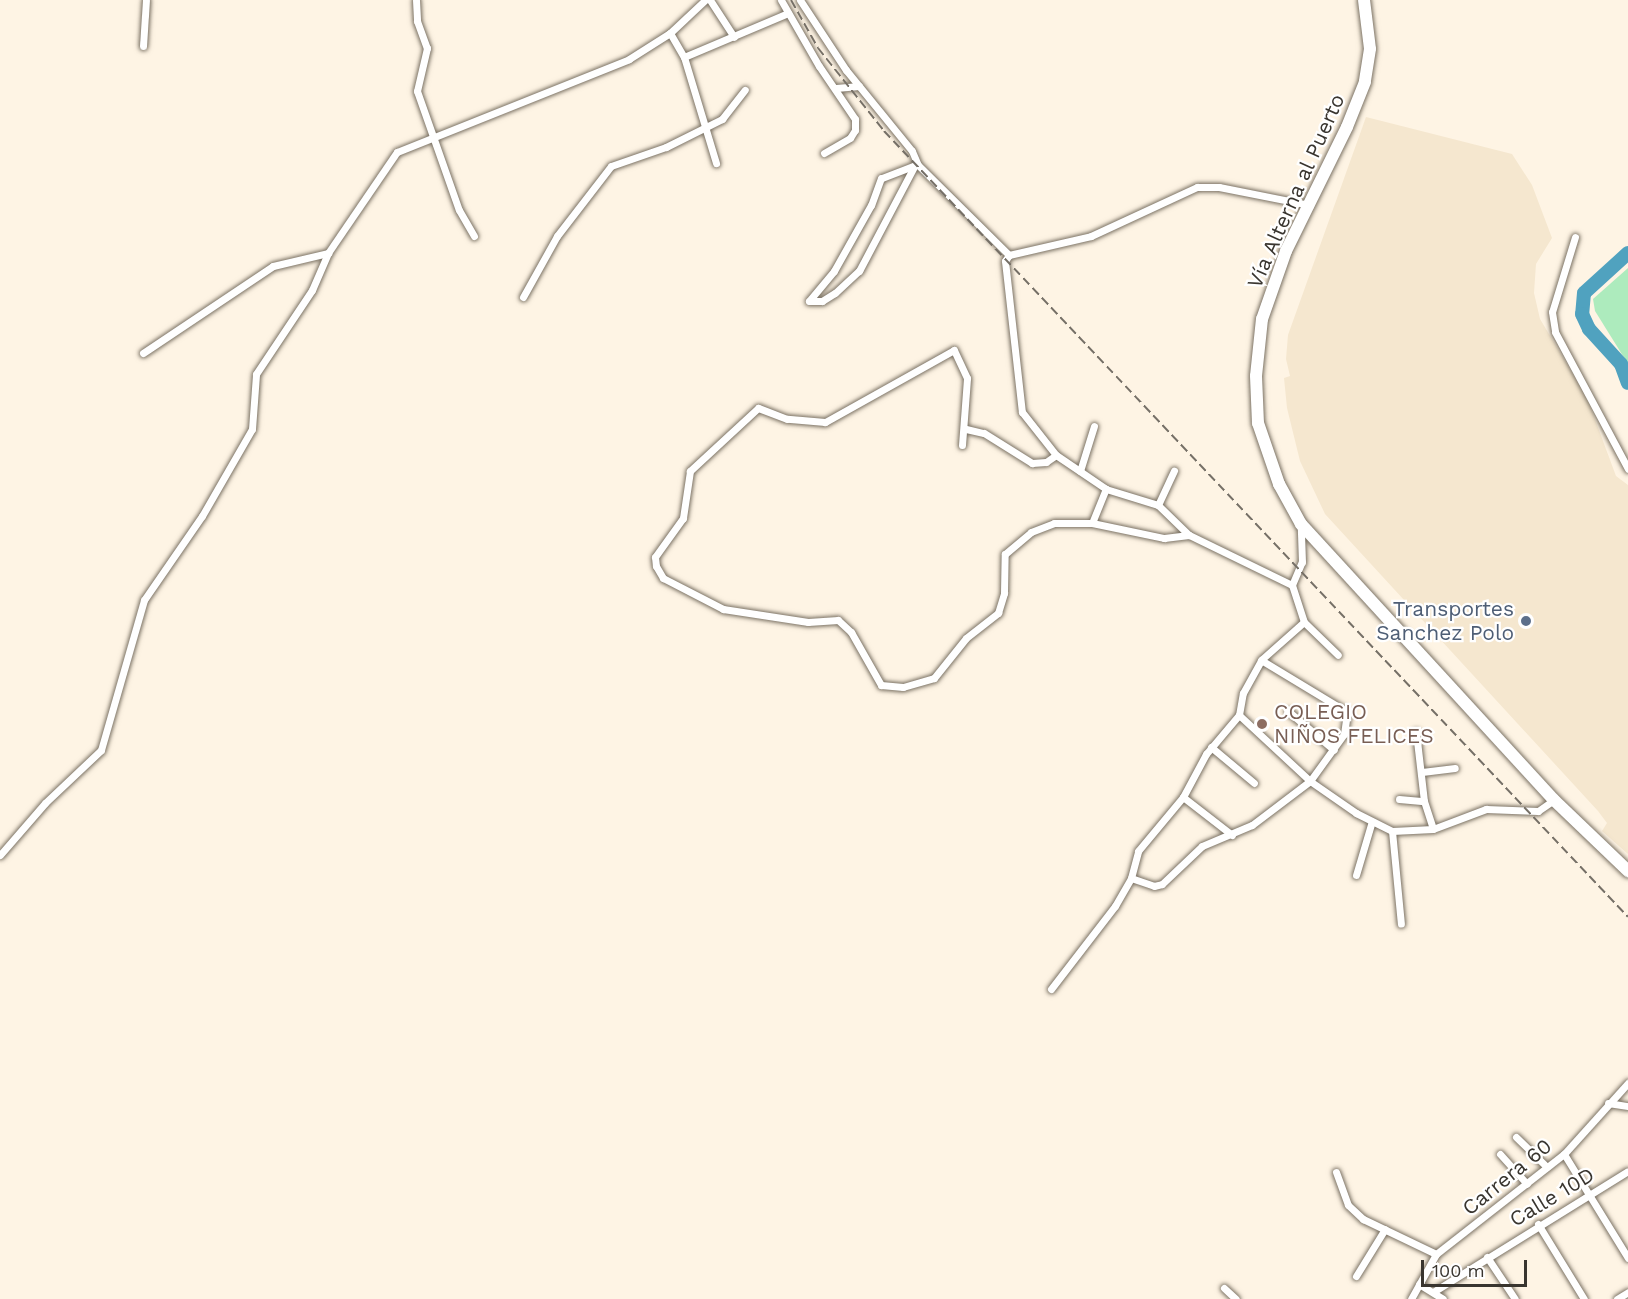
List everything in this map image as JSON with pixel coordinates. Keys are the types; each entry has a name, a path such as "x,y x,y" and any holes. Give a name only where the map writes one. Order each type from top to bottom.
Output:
{"main road":[{"name":"Vía Alterna al Puerto","path":"1364,0 1370,49 1365,82 1310,205 1286,251 1262,319 1256,376 1258,423 1279,484 1301,524 1554,800 1628,871"}],"street":[{"path":"143,46 146,0"},
{"path":"416,0 417,21 427,48 417,91 459,210 474,236"},
{"path":"0,855 45,803 101,750 144,600 202,516 252,429 256,374 312,290 328,253 397,152 602,72 670,33 705,0"},
{"path":"710,0 734,37"},
{"path":"781,0 851,109 855,130 841,144 824,153"},
{"path":"800,0 860,86 912,151 915,164 1009,255"},
{"path":"684,57 788,13"},
{"path":"670,33 684,57 717,163"},
{"path":"836,88 860,86"},
{"path":"523,297 557,236 611,166 648,154 706,127 726,115 745,90"},
{"path":"915,164 859,271 822,301 808,301 834,271 872,205 881,178 915,164"},
{"path":"1292,585 1189,535 1158,505 1106,489 1056,455 1022,412 1005,261 1009,255 1091,237 1197,187 1219,187 1310,205"},
{"path":"1575,237 1552,312 1555,332 1628,469"},
{"path":"143,353 273,266 328,253"},
{"path":"962,445 966,429 967,378 954,350 825,422 788,419 758,408 690,471 683,519 655,557 656,566 663,578 723,609 798,621 838,620 851,632 881,685 903,687 934,678 966,638 998,613 1004,593 1005,554 1031,532 1054,523 1092,523 1164,538 1189,535"},
{"path":"1080,471 1094,426"},
{"path":"966,429 984,433 1032,463 1046,462 1056,455"},
{"path":"1158,505 1174,470"},
{"path":"1092,523 1106,489"},
{"path":"1301,524 1302,562 1292,585 1304,622 1338,655"},
{"path":"1050,989 1077,960 1131,878 1138,851 1183,797 1211,747 1239,715 1243,693 1262,660 1304,622"},
{"path":"1131,878 1154,886 1162,884 1202,846 1252,825 1310,781 1344,734 1347,712 1262,660"},
{"path":"1288,711 1334,750"},
{"path":"1239,715 1310,781 1372,821 1392,831 1433,829 1486,809 1538,811 1554,800"},
{"path":"1416,732 1424,801 1433,829"},
{"path":"1211,747 1254,783"},
{"path":"1422,772 1455,768"},
{"path":"1183,797 1232,835"},
{"path":"1399,799 1424,801"},
{"path":"1356,875 1372,821"},
{"path":"1392,831 1401,924"},
{"name":"Carrera 60","path":"1411,1299 1436,1254 1564,1154 1628,1083"},
{"path":"1608,1103 1628,1106"},
{"path":"1516,1137 1547,1167"},
{"path":"1500,1154 1527,1184"},
{"path":"1564,1154 1628,1258"},
{"name":"Calle 10D","path":"1433,1292 1538,1224 1628,1171"},
{"path":"1335,1172 1348,1205 1364,1219 1436,1254"},
{"path":"1538,1224 1584,1299"},
{"path":"1356,1276 1385,1230"},
{"path":"1487,1257 1515,1299"},
{"path":"1419,1284 1443,1299"},
{"path":"1224,1288 1236,1299"},
{"path":"1617,1299 1628,1292"}],"shaded area":[{"path":"1366,117 1512,154 1532,185 1552,238 1536,264 1534,293 1540,319 1587,398 1616,476 1628,485 1628,854 1602,831 1607,823 1598,811 1325,514 1300,461 1287,408 1284,378 1290,376 1286,359 1288,335"}],"green space":[{"path":"1628,268 1628,364 1595,311 1593,299"}],"waterway":[{"path":"1628,253 1584,293 1582,314 1589,329 1621,364 1628,383"}],"railway":[{"path":"791,0 818,48 884,131 1628,917"}],"place":[{"name":"Transportes Sanchez Polo","path":"1526,621"},
{"name":"COLEGIO NIÑOS FELICES","path":"1262,724"}]}
